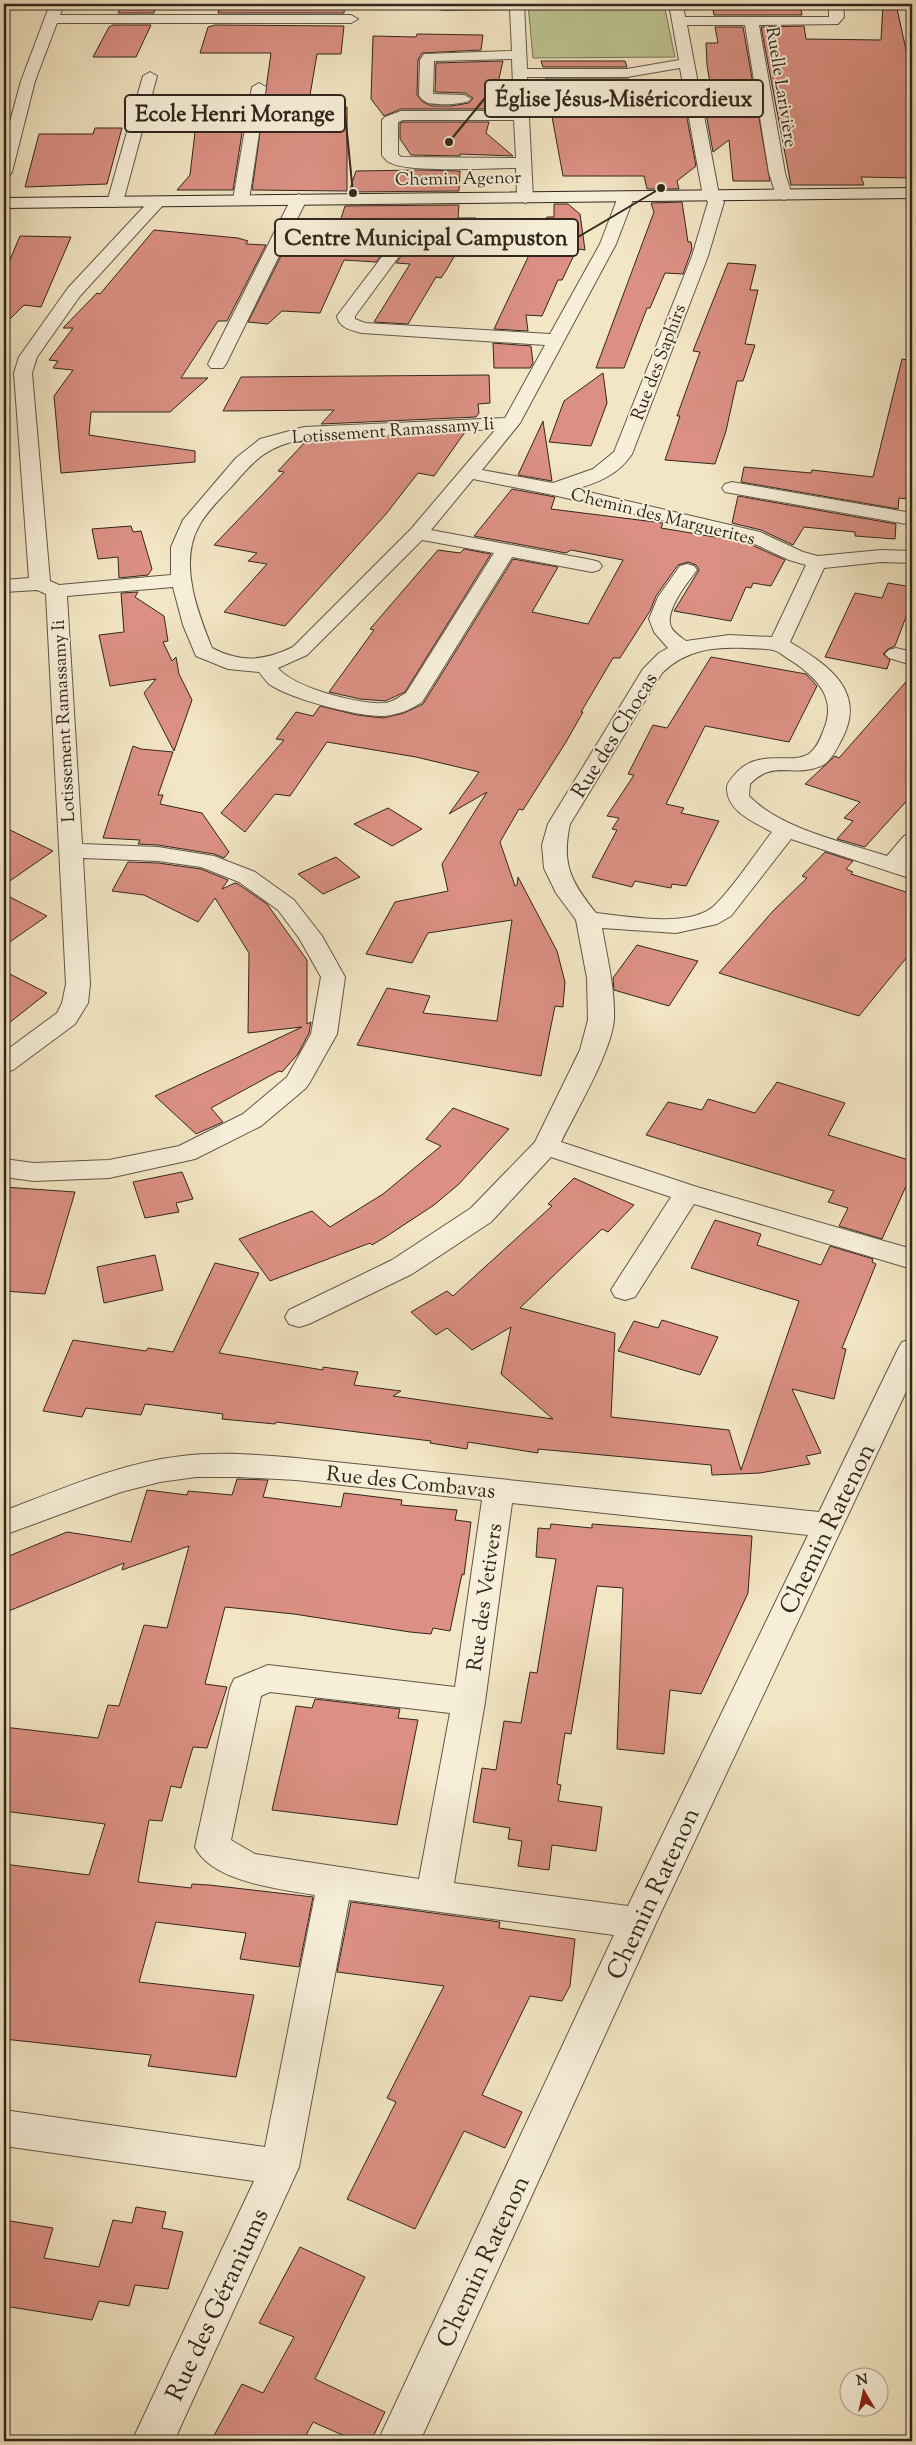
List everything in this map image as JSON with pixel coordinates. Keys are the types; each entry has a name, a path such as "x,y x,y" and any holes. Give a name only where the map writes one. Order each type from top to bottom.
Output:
{"street":[{"path":"4,172 28,81 57,4"},
{"path":"432,4 444,6 517,5 525,198"},
{"path":"676,4 711,196"},
{"name":"Ruelle Larivière","path":"784,195 776,173 751,22 833,21 837,17 836,4"},
{"path":"52,19 351,19"},
{"path":"678,21 751,22"},
{"path":"483,99 431,99 426,95 426,60 429,57 520,55"},
{"path":"521,73 627,73 686,63"},
{"path":"115,202 150,76"},
{"path":"241,200 248,140 259,88"},
{"path":"502,98 522,98"},
{"path":"522,115 401,116 390,120 390,155 396,160 408,163 524,163"},
{"name":"Chemin Agenor","path":"4,203 912,193"},
{"name":"Lotissement Ramassamy Ii","path":"511,423 304,433 266,442 254,448 195,517 184,536 180,580 203,652 222,663 244,666 265,665 283,661 300,651 418,533 511,423 608,244 625,204 626,196"},
{"name":"Rue des Saphirs","path":"553,489 598,475 612,467 623,454 700,256 716,202 711,196"},
{"path":"217,364 299,199"},
{"path":"48,587 23,373 28,357 74,292 158,201"},
{"path":"400,244 346,316 348,322 362,328 556,340"},
{"name":"Chemin des Marguerites","path":"470,473 553,489 753,536 796,556 817,562 834,562 881,556 909,557"},
{"path":"732,488 912,519"},
{"path":"418,533 592,566"},
{"path":"909,557 912,536"},
{"path":"265,665 276,679 299,690 367,710 398,707 408,703 414,697 506,550"},
{"path":"779,644 817,562"},
{"path":"681,648 667,636 660,624 660,613 687,570"},
{"name":"Lotissement Ramassamy Ii","path":"4,586 48,587 180,580"},
{"name":"Lotissement Ramassamy Ii","path":"4,1064 66,1018 75,1003 78,984 70,851 48,587"},
{"name":"Rue des Chocas","path":"299,1317 402,1267 481,1215 546,1146 593,1050 601,1020 599,978 588,919 568,893 556,868 554,845 559,824 654,669 664,658 681,648 745,642 779,644 807,661 830,682 836,692 841,716 823,753 814,761 799,764 758,766 739,783 738,797 752,812 786,830"},
{"path":"588,919 653,925 680,925 710,920 723,911 786,830 903,868 912,841"},
{"name":"Lotissement Ramassamy Ii","path":"4,1168 34,1172 109,1169 186,1152 252,1120 297,1082 324,1034 333,977 310,936 286,905 255,882 206,861 158,854 70,851"},
{"path":"546,1146 687,1193 912,1259"},
{"path":"625,1290 687,1193"},
{"name":"Chemin Ratenon","path":"399,2441 638,1923 912,1349"},
{"name":"Rue des Combavas","path":"4,1523 128,1478 181,1467 236,1465 296,1469 498,1492 827,1525"},
{"name":"Rue des Vetivers","path":"434,1895 469,1702 498,1492"},
{"name":"Rue des Vetivers","path":"469,1702 268,1678 246,1688 212,1847 249,1868 335,1883 638,1923"},
{"name":"Rue des Géraniums","path":"153,2441 280,2167 335,1883"},
{"path":"4,2128 280,2167"}],"green space":[{"path":"528,4 664,4 675,57 533,58"}],"building":[{"path":"123,4 157,4 154,13 118,13"},
{"path":"221,4 345,5 344,13 218,13"},
{"path":"712,4 800,4 802,15 714,15"},
{"path":"883,4 896,4 912,77 912,178 861,177 864,185 791,185 761,27 804,26 806,39 881,40"},
{"path":"113,25 151,25 136,57 93,57 109,27"},
{"path":"215,25 344,26 341,54 317,54 308,107 347,107 347,191 252,190 271,53 200,53 208,27"},
{"path":"715,27 743,27 770,181 733,181 729,140 713,152 706,113 715,113 707,65 706,43 718,43"},
{"path":"417,34 483,35 481,50 422,53 418,60 417,95 423,102 432,106 451,106 469,103 473,98 465,93 435,92 436,63 503,61 492,109 401,109 384,116 371,99 373,36 416,37"},
{"path":"541,61 625,61 627,67 543,67"},
{"path":"545,79 629,79 632,97 658,96 663,114 686,113 696,166 677,181 679,189 647,189 644,176 563,176"},
{"path":"245,114 233,190 177,190 190,175 197,115"},
{"path":"489,122 486,133 513,156 411,155 400,139 400,123"},
{"path":"95,128 122,128 107,184 25,187 39,134 93,134"},
{"path":"356,171 460,171 459,191 349,192"},
{"path":"682,202 688,242 691,242 692,249 683,274 665,273 650,308 647,308 624,368 596,368 654,212 651,203"},
{"path":"554,204 568,204 580,214 585,250 577,249 562,280 558,280 542,316 526,315 528,331 494,329 547,217 554,217"},
{"path":"459,205 458,218 476,218 447,269 441,278 436,277 408,324 374,322 410,264 396,263 410,245 406,239 393,240 376,262 344,260 320,313 282,311 268,324 248,322 286,246 331,249 345,206"},
{"path":"154,230 238,238 248,241 246,244 266,245 227,321 218,321 181,378 208,378 170,412 91,412 89,435 195,451 195,462 61,473 54,396 73,370 53,368 58,361 49,360 73,328 63,328 97,293 100,294"},
{"path":"20,236 71,237 41,307 24,305 4,325 4,274"},
{"path":"728,263 756,265 750,290 758,290 745,344 755,345 743,381 737,381 726,431 715,464 665,460 680,416 677,416 700,352 693,351"},
{"path":"493,343 531,346 533,363 530,368 494,368"},
{"path":"902,359 912,361 912,480 908,499 899,498 898,509 741,482 744,467 811,473 812,470 873,477"},
{"path":"603,373 607,403 591,446 549,442 564,401"},
{"path":"489,375 490,403 478,404 479,413 476,417 321,424 334,410 223,411 241,377"},
{"path":"543,421 552,481 518,475"},
{"path":"465,432 434,476 418,473 386,514 285,626 224,612 267,564 248,561 257,553 214,545 284,472 278,471 306,441"},
{"path":"512,489 555,497 551,509 663,523 661,528 745,542 785,560 771,586 753,583 751,588 746,587 731,621 674,611 699,570 696,565 688,562 678,565 656,596 650,611 620,658 613,658 581,712 583,712 566,742 523,810 519,809 500,842 515,886 517,885 518,877 557,951 565,982 563,1007 555,1006 541,1076 357,1045 387,988 430,996 423,1013 497,1021 512,920 428,933 412,963 366,954 395,902 448,891 442,864 487,792 449,814 479,772 416,757 327,742 290,796 275,794 245,832 221,813 284,740 276,739 296,712 313,716 320,706 357,715 383,718 404,713 423,704 513,559 558,567 532,612 588,624 623,560 571,550 566,553 474,536"},
{"path":"738,496 896,524 895,539 855,536 855,532 804,527 793,545 761,530 732,523"},
{"path":"131,526 133,532 141,531 152,569 148,575 119,578 118,557 98,559 92,529"},
{"path":"464,549 491,554 405,692 385,701 360,699 329,692 374,630 370,629 438,550 460,553"},
{"path":"888,583 912,587 912,601 895,646 883,654 890,660 887,669 825,657 855,593 882,598"},
{"path":"138,592 135,597 164,616 168,641 163,642 172,661 176,657 179,674 192,700 174,751 144,693 156,679 110,686 99,635 124,632 121,593"},
{"path":"711,657 806,674 817,686 789,742 705,726 666,804 684,808 681,813 719,821 686,886 672,884 671,888 635,881 632,887 592,877 617,830 612,829 619,818 607,816 634,775 628,774 653,725 667,728"},
{"path":"912,675 912,795 865,847 837,839 853,821 844,818 860,802 805,784 835,756 839,758"},
{"path":"133,746 141,749 173,752 158,795 163,795 160,804 202,813 229,852 224,858 214,854 158,845 138,844 140,840 103,838"},
{"path":"388,808 422,829 392,846 354,824"},
{"path":"4,827 53,851 4,885"},
{"path":"825,852 853,861 846,869 853,872 851,874 912,894 912,951 859,1016 719,973 773,911 807,878 802,876"},
{"path":"336,857 360,877 323,894 298,874"},
{"path":"128,862 158,863 201,869 228,880 222,889 235,883 238,884 267,904 307,960 307,1024 311,1022 309,1033 298,1054 282,1072 279,1071 211,1108 223,1122 196,1134 155,1096 302,1027 248,1033 249,953 215,898 198,922 144,895 112,891"},
{"path":"4,894 47,916 4,946"},
{"path":"637,945 698,961 669,1006 614,990 613,978"},
{"path":"4,971 47,993 4,1027"},
{"path":"777,1082 845,1103 828,1135 912,1161 912,1173 882,1239 839,1226 848,1208 828,1202 834,1191 646,1135 668,1102 702,1110 708,1099 755,1113"},
{"path":"453,1108 509,1129 459,1184 434,1205 387,1236 372,1245 370,1243 270,1281 239,1239 312,1211 330,1227 383,1194 441,1146 426,1139"},
{"path":"182,1172 193,1199 176,1203 179,1212 145,1218 133,1182"},
{"path":"574,1178 634,1205 608,1232 602,1229 520,1308 615,1333 611,1417 729,1430 741,1470 799,1301 691,1268 715,1220 761,1234 757,1245 821,1265 830,1246 873,1259 872,1262 876,1264 842,1348 846,1349 834,1399 792,1389 821,1453 806,1456 810,1464 760,1473 712,1475 711,1465 538,1449 538,1453 468,1442 467,1449 430,1443 431,1441 276,1422 275,1424 222,1419 223,1414 145,1404 141,1415 86,1408 82,1417 43,1411 73,1340 146,1351 148,1348 173,1352 215,1263 259,1273 219,1353 323,1370 323,1367 358,1372 354,1385 401,1391 393,1396 553,1419 501,1374 511,1327 472,1350 447,1328 436,1335 411,1312 447,1291 453,1296 552,1206 548,1204"},
{"path":"4,1187 75,1192 45,1294 4,1291"},
{"path":"155,1255 163,1290 104,1303 97,1267"},
{"path":"662,1320 718,1337 700,1375 618,1351 634,1321 658,1328"},
{"path":"237,1479 268,1480 263,1497 341,1507 344,1493 402,1500 401,1505 457,1510 455,1520 471,1522 464,1575 462,1574 450,1631 433,1628 431,1634 410,1632 294,1614 225,1607 205,1684 227,1687 207,1748 193,1747 181,1788 171,1786 162,1821 149,1820 138,1882 191,1888 192,1884 209,1885 313,1897 299,1967 240,1959 246,1933 156,1922 139,1982 254,1995 236,2077 148,2066 151,2055 4,2039 4,1864 89,1875 105,1824 4,1811 4,1727 98,1738 108,1705 119,1706 144,1625 167,1628 189,1546 122,1570 124,1563 4,1613 4,1558 67,1532 131,1542 147,1490 187,1495 188,1491 232,1495"},
{"path":"551,1524 592,1528 592,1524 752,1536 748,1593 701,1694 670,1690 664,1754 617,1749 623,1588 597,1586 571,1734 565,1733 557,1784 561,1785 558,1801 602,1807 596,1851 552,1845 549,1870 518,1866 522,1841 508,1839 510,1828 473,1822 482,1768 496,1770 504,1721 521,1723 530,1672 537,1673 556,1559 536,1557 538,1528 550,1529"},
{"path":"315,1699 400,1709 398,1718 418,1720 397,1825 272,1810 296,1706 312,1708"},
{"path":"351,1902 500,1922 499,1928 575,1939 570,1986 562,2001 530,1996 482,2095 522,2112 505,2148 464,2131 415,2229 347,2199 396,2102 387,2098 444,1986 337,1972"},
{"path":"136,2207 166,2212 162,2228 183,2232 168,2289 135,2285 129,2306 99,2301 92,2320 4,2306 4,2220 53,2228 44,2258 99,2267 113,2220 132,2223"},
{"path":"300,2247 365,2277 315,2379 385,2412 371,2441 356,2441 313,2422 303,2441 211,2441 242,2384 263,2393 294,2337 259,2323"}],"place":[{"name":"Église Jésus-Miséricordieux","path":"449,142"},
{"name":"Centre Municipal Campuston","path":"661,188"},
{"name":"Ecole Henri Morange","path":"353,193"}]}
